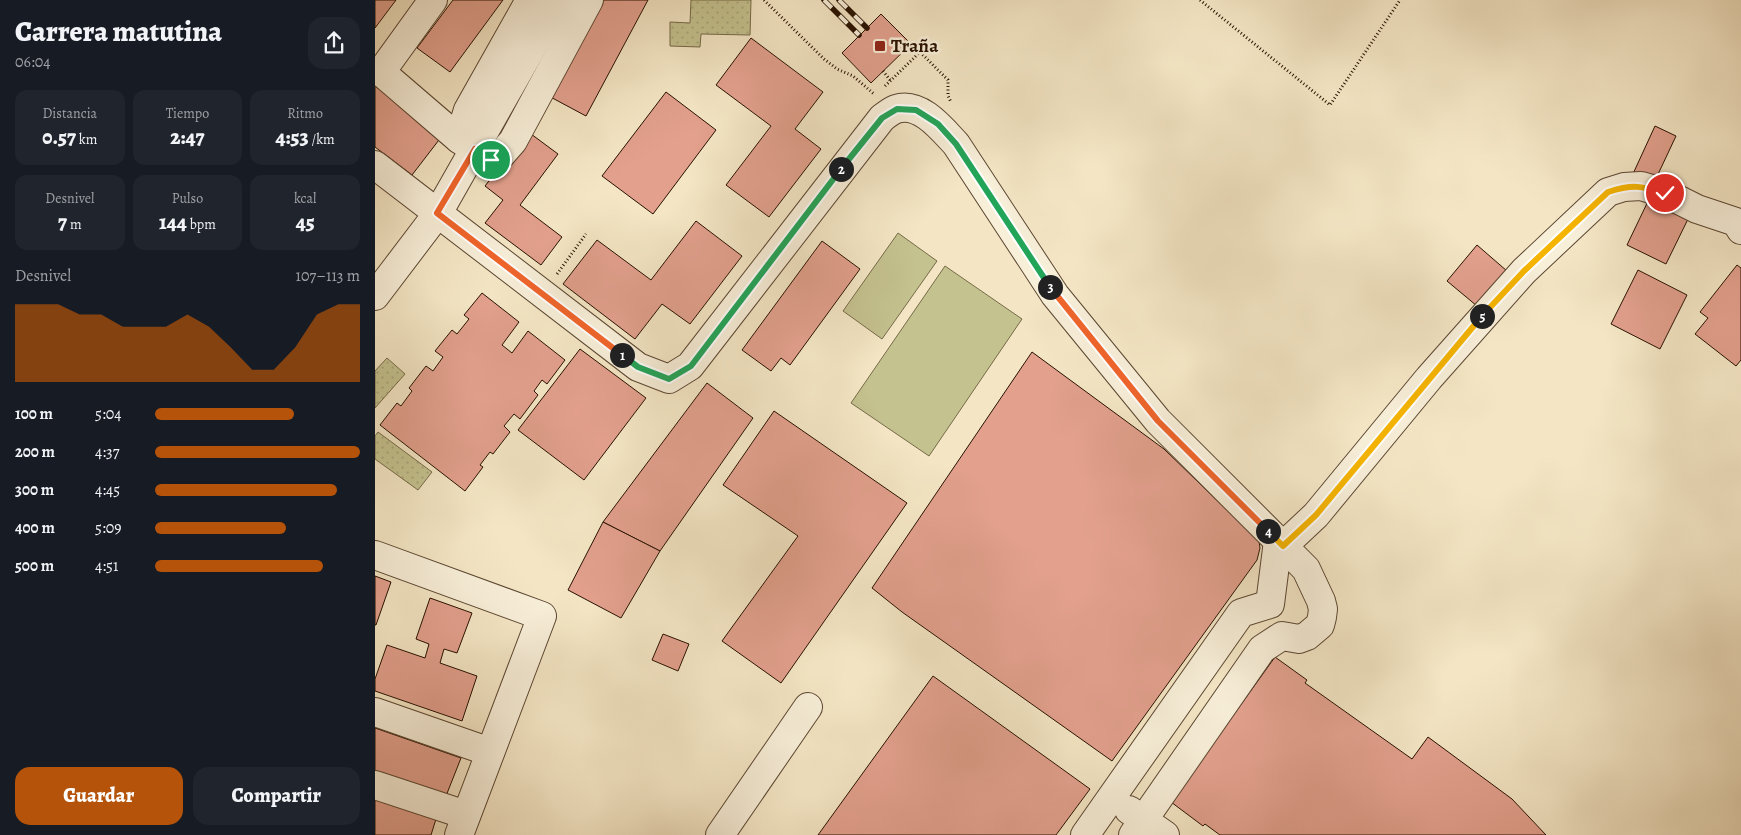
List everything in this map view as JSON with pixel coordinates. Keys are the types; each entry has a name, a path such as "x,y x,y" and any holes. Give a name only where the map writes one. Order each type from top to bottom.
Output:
{"street":[{"path":"432,0 381,72 467,144 491,160 499,157 513,141 589,0"},
{"path":"467,144 468,110 530,0"},
{"path":"375,296 437,213 467,144 559,0"},
{"path":"375,165 638,367 669,379 691,366 882,118 897,109 916,110 938,124 956,144 1055,295 1158,421 1281,544 1306,569 1323,609 1319,625 1307,636 1299,639 1282,636 1270,622 1269,604 1281,544 1316,515 1429,378 1524,271 1608,192 1624,187 1641,186 1665,193 1697,209 1736,222 1741,230"},
{"path":"375,555 542,616 463,825 375,785"},
{"path":"1085,835 1241,613 1269,604 1279,590 1294,584 1310,588 1316,593"},
{"path":"1138,827 1262,649 1282,636"},
{"path":"720,835 809,707"},
{"path":"375,712 490,752"},
{"path":"1111,799 1138,827 1165,835"}],"path":[{"path":"764,0 824,59 837,69 853,76 876,96"},
{"path":"1199,0 1330,105 1400,0"},
{"path":"883,71 890,80"},
{"path":"542,294 586,234"}],"shaded area":[{"path":"691,0 751,0 750,35 701,34 700,47 670,46 670,22 690,23"},
{"path":"898,233 937,261 882,339 843,311"},
{"path":"945,266 1022,319 929,456 851,403"},
{"path":"387,358 405,374 375,408 375,371"},
{"path":"378,432 432,472 418,490 375,459 375,436"}],"building":[{"path":"375,0 396,0 375,28"},
{"path":"453,0 503,0 450,72 417,48"},
{"path":"592,0 648,0 586,116 543,93"},
{"path":"881,14 911,44 871,83 842,53"},
{"path":"751,38 823,92 795,129 821,149 769,217 726,185 771,126 716,85"},
{"path":"375,86 442,136 412,175 375,147"},
{"path":"666,92 716,130 653,214 602,176"},
{"path":"1655,126 1676,136 1653,185 1632,176"},
{"path":"527,131 558,154 520,205 562,237 541,265 485,223 503,200 485,186"},
{"path":"1651,195 1690,215 1666,264 1627,245"},
{"path":"696,221 742,256 690,324 662,304 635,339 563,284 597,240 651,280"},
{"path":"822,241 860,269 790,365 781,358 771,371 742,350"},
{"path":"1477,245 1507,271 1477,306 1447,281"},
{"path":"1737,265 1741,268 1741,360 1736,366 1695,334 1708,318 1700,312"},
{"path":"1638,270 1687,295 1660,349 1611,324"},
{"path":"482,293 519,322 502,345 512,353 528,331 565,360 547,384 542,380 534,391 538,395 520,419 514,414 504,426 510,432 493,454 490,452 480,465 483,467 465,491 380,425 397,403 401,406 412,391 409,388 426,366 433,371 443,357 435,351 452,330 457,334 469,319 464,315"},
{"path":"580,349 646,398 584,480 518,430"},
{"path":"1032,352 1164,449 1259,541 1260,548 1257,560 1112,761 902,612 872,588"},
{"path":"707,383 753,418 660,551 603,522"},
{"path":"774,411 907,503 781,683 722,641 798,536 723,485"},
{"path":"603,522 660,551 621,618 568,590"},
{"path":"375,576 391,582 376,625 375,625"},
{"path":"430,598 472,613 457,653 444,649 440,663 477,676 462,721 375,691 375,679 387,645 425,658 429,644 416,639"},
{"path":"663,634 689,644 678,671 652,660"},
{"path":"1275,657 1307,680 1305,683 1412,759 1428,737 1512,799 1546,835 1220,835 1205,824 1203,826 1171,802"},
{"path":"933,676 1090,789 1056,835 818,835"},
{"path":"375,728 461,758 446,796 375,771"},
{"path":"375,798 436,819 431,835 375,835"}],"railway":[{"path":"824,0 859,35"},
{"path":"839,0 867,28"}],"place":[{"name":"Traña","path":"880,46"}],"route":[{"path":"491,160 475,149 437,213 638,367 669,379 691,366 882,118 897,109 916,110 938,124 956,144 1055,295 1158,421 1283,546 1316,515 1351,475 1429,378 1484,314 1524,271 1594,204 1608,192 1624,187 1641,186 1665,193"}]}
